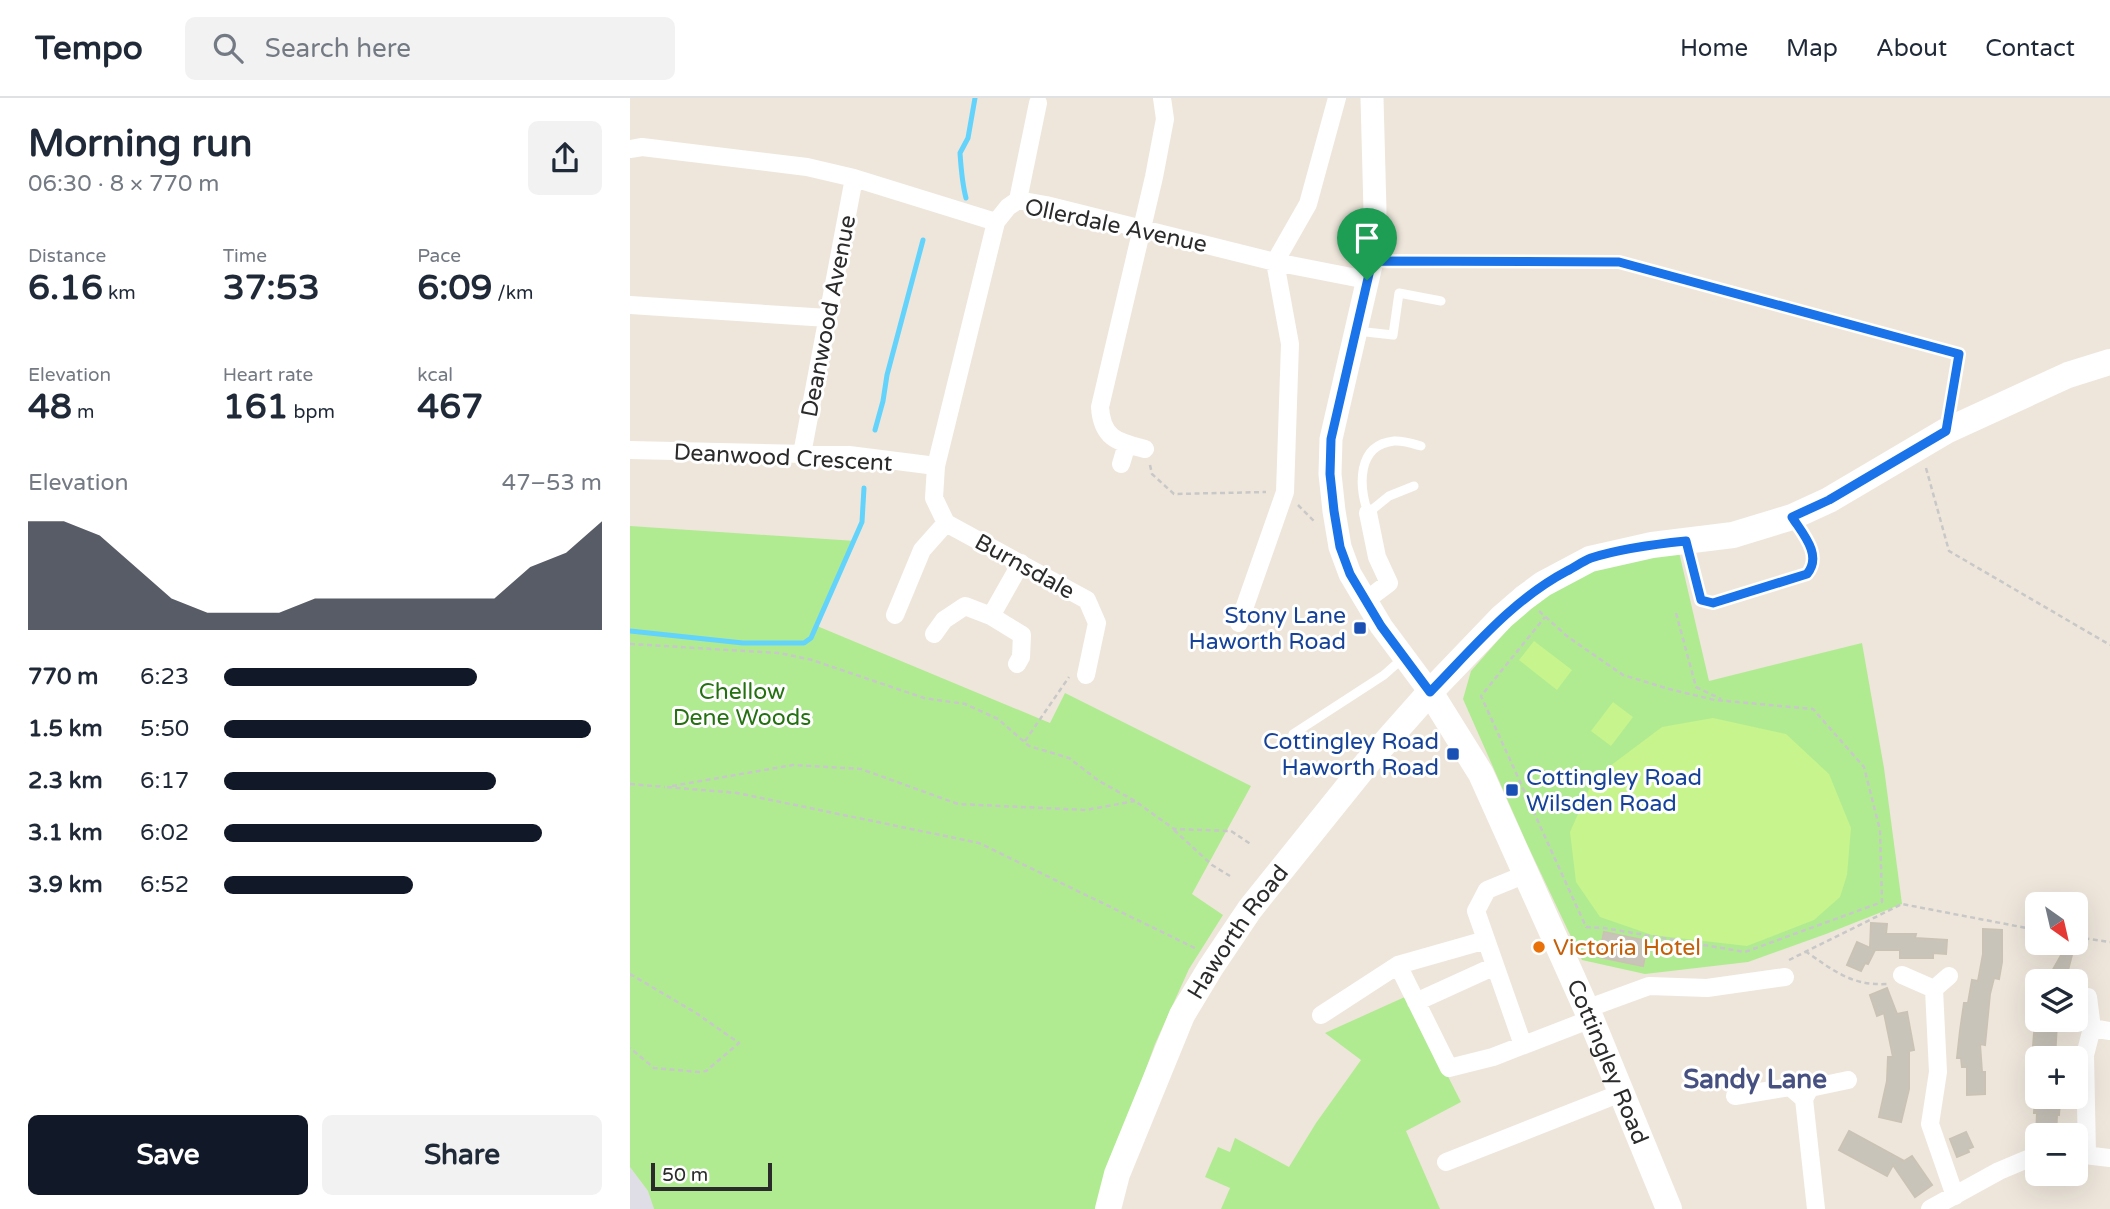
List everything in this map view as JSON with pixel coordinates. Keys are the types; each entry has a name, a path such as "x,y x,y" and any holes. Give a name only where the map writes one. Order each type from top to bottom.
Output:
{"main road":[{"name":"Haworth Road","path":"1108,1209 1117,1174 1182,1014 1256,900 1368,762 1430,692 1502,617 1524,598 1543,584 1590,559 1652,545 1733,535 1792,517 1829,500 1946,431 2068,375 2110,362"},
{"name":"Cottingley Road","path":"1430,692 1481,775 1588,1014 1669,1209"}],"street":[{"path":"1145,449 1118,442 1105,430 1100,419 1100,407 1143,230 1165,119 1162,98"},
{"path":"1239,623 1285,492 1290,344 1275,262 1308,204 1337,98"},
{"path":"1372,98 1375,211 1370,270 1331,439 1330,474 1340,547 1350,574 1430,692"},
{"path":"1018,200 1038,103"},
{"path":"630,149 642,147 807,167 854,178 996,222"},
{"name":"Deanwood Avenue","path":"802,454 854,178"},
{"name":"Ollerdale Avenue","path":"936,466 996,222 1008,207 1018,200 1275,262 1370,270"},
{"path":"630,305 828,318"},
{"path":"1121,464 1127,444"},
{"name":"Deanwood Crescent","path":"630,450 849,456 936,466"},
{"path":"895,615 922,550 946,523 934,498 936,466"},
{"path":"1366,601 1389,583 1377,557 1368,513"},
{"name":"Burnsdale","path":"946,523 1087,600 1097,623 1086,675"},
{"path":"991,616 1021,563"},
{"path":"934,634 944,620 965,606 991,616 1022,635 1021,657 1017,664"},
{"path":"1523,1045 1476,911 1487,890 1526,874"},
{"path":"1321,1015 1398,965 1486,940"},
{"path":"1398,965 1449,1068 1493,1057 1523,1045 1649,986 1707,988 1784,970"},
{"path":"1416,1002 1495,966"},
{"path":"1902,975 1934,989"},
{"path":"1934,989 1949,976"},
{"path":"1934,989 1938,1072 1930,1124 1955,1196"},
{"path":"2082,1123 2085,1055 2092,1028 2088,997"},
{"path":"2092,1028 2110,1031"},
{"path":"1816,1209 1804,1099 1810,1088 1848,1080"},
{"path":"1735,1096 1790,1087 1804,1099"},
{"path":"1447,1162 1622,1093"},
{"path":"2088,1155 2110,1158"},
{"path":"1930,1209 1999,1171 2025,1160"}],"lane":[{"path":"1355,330 1393,335 1399,293 1441,300"},
{"path":"1414,486 1389,496 1368,513 1364,504 1362,481 1364,464 1370,454 1392,441 1421,446"},
{"path":"1686,541 1701,600 1713,603 1807,574 1814,559 1812,550 1792,517"},
{"path":"1293,734 1384,675 1405,657"}],"path":[{"path":"1370,270 1619,262 1959,354 1946,431"},
{"path":"1920,445 1949,551 2110,645"},
{"path":"1145,449 1152,474 1174,494 1285,492 1340,547"},
{"path":"1524,598 1568,637 1623,675 1724,701 1813,709 1864,767 1880,830 1882,902 1745,952 1604,928 1586,928 1481,696 1545,617"},
{"path":"1676,613 1696,687 1724,701"},
{"path":"630,644 779,653 811,660 924,698 965,704 998,719 1029,746 1069,758 1099,781 1135,801 1174,830 1212,865 1230,876"},
{"path":"1024,742 1069,677 1086,675"},
{"path":"667,787 793,765 861,769 958,804 1086,810 1135,801"},
{"path":"630,784 737,793 979,843 1217,958"},
{"path":"1174,830 1231,831 1252,845"},
{"path":"1784,970 1805,951 1902,904 2025,928"},
{"path":"2088,938 2110,943"},
{"path":"1805,951 1839,975 1869,985 1903,983 1902,975"},
{"path":"630,974 740,1043 706,1071 699,1072 654,1068 630,1048"}],"shaded area":[{"path":"630,1167 648,1191 654,1209 630,1209"}],"green space":[{"name":"Chellow Dene Woods","path":"630,526 856,541 817,626 1050,723 1065,693 1251,786 1192,894 1223,915 1189,969 1155,1044 1095,1209 654,1209 648,1191 630,1167"},
{"path":"1679,552 1709,681 1862,643 1884,768 1902,904 1748,962 1645,974 1582,960 1463,699 1471,671 1515,621 1555,590 1603,565"},
{"path":"1534,641 1572,670 1557,690 1519,660"},
{"path":"1613,702 1633,717 1611,746 1591,731"},
{"path":"1713,718 1786,734 1829,774 1851,828 1847,875 1840,897 1814,920 1747,946 1652,935 1600,917 1576,882 1570,832 1594,778 1662,727"},
{"path":"1407,996 1461,1102 1406,1131 1440,1209 1221,1209 1230,1188 1205,1177 1218,1147 1230,1152 1235,1138 1289,1167 1316,1123 1361,1060 1325,1033"}],"building":[{"path":"1871,923 1887,924 1886,934 1916,934 1915,938 1947,940 1946,954 1933,953 1933,958 1900,958 1900,950 1875,950 1861,971 1847,965 1857,942 1870,948"},
{"path":"1983,929 2002,930 2002,962 1999,979 1994,978 1990,994 1985,1045 1980,1044 1982,1072 1985,1072 1985,1094 1967,1095 1967,1067 1962,1067 1961,1058 1957,1058 1964,1003 1968,1003 1972,980 1978,981 1983,954"},
{"path":"1604,932 1648,941 1643,966 1599,957"},
{"path":"2061,956 2072,956 2068,969 2053,969"},
{"path":"1887,988 1897,1014 1907,1012 1914,1050 1909,1051 1909,1089 1901,1122 1879,1117 1887,1081 1888,1057 1893,1057 1884,1013 1877,1016 1870,995"},
{"path":"2034,1032 2056,1032 2056,1046 2033,1046"},
{"path":"2034,1109 2059,1109 2057,1123 2037,1123 2037,1113 2034,1113"},
{"path":"1849,1131 1904,1161 1912,1156 1932,1185 1915,1197 1893,1165 1887,1176 1839,1150"},
{"path":"1966,1132 1973,1147 1968,1149 1969,1152 1957,1157 1950,1139"}],"waterway":[{"path":"966,198 960,153 968,138 975,98"},
{"path":"875,430 923,240"},
{"path":"630,631 743,643 804,643 811,638 862,522 864,488"}],"place":[{"name":"Stony Lane Haworth Road","path":"1360,628"},
{"name":"Cottingley Road Haworth Road","path":"1453,754"},
{"name":"Cottingley Road Wilsden Road","path":"1512,790"},
{"name":"Victoria Hotel","path":"1539,947"}],"district":[{"name":"Sandy Lane","path":"1755,1079"}],"route":[{"path":"1372,261 1619,262 1959,354 1946,431 1829,500 1792,517 1812,550 1814,559 1807,574 1713,603 1701,600 1686,541 1652,545 1590,559 1543,584 1524,598 1502,617 1430,692 1381,626 1350,574 1340,547 1334,511 1330,474 1331,439 1367,280 1372,261"}]}
